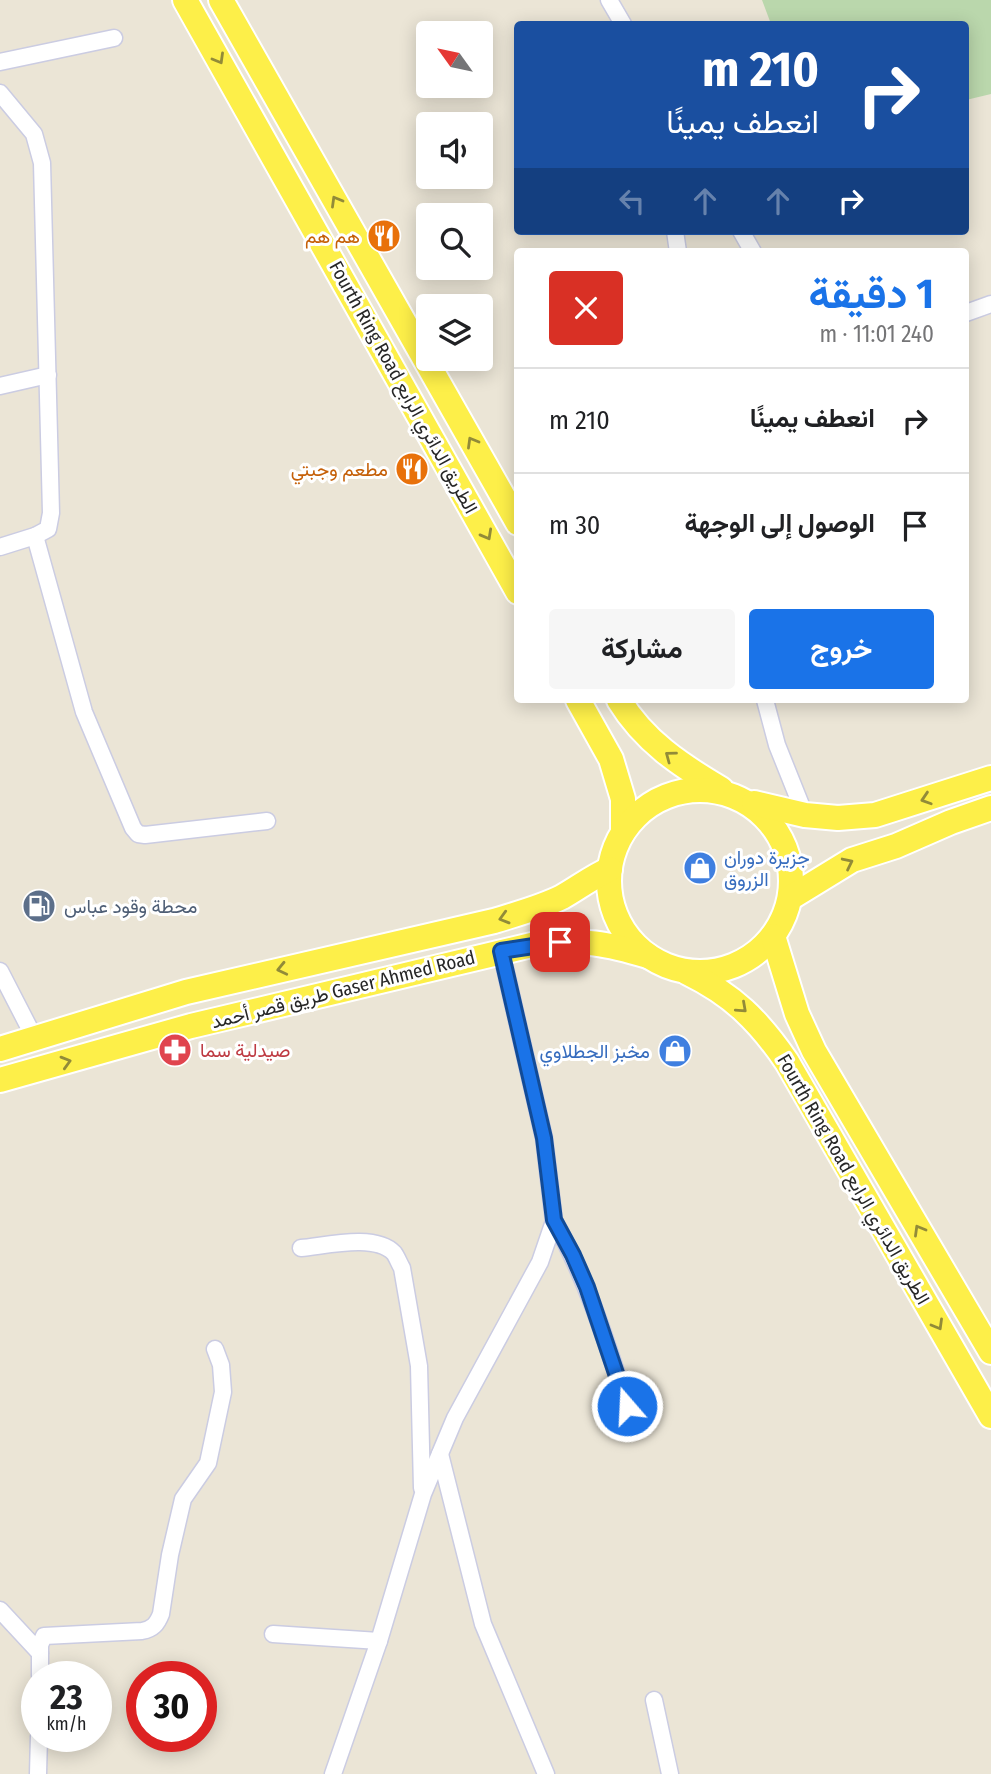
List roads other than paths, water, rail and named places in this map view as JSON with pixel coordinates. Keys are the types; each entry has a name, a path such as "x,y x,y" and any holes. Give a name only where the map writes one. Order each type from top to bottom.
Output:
{"main road":[{"name":"Fourth Ring Road الطريق الدائري الرابع","path":"185,0 514,585"},
{"name":"Fourth Ring Road الطريق الدائري الرابع","path":"221,0 514,516"},
{"path":"580,703 611,759 622,799 623,832"},
{"path":"621,703 657,747 685,768 736,797 768,818 784,842 791,869 790,898 773,936 748,958 733,966 701,972 684,971 648,956 633,943 621,927 613,909 609,889 614,850 635,816 651,803 669,794 698,789 736,797 778,810 838,818 875,815 991,778"},
{"path":"790,898 852,860 896,846 991,808"},
{"name":"طريق قصر أحمد Gaser Ahmed Road","path":"0,1049 186,992 517,914 561,897 592,876 610,869"},
{"path":"773,936 797,1014 814,1051 991,1352"},
{"name":"طريق قصر أحمد Gaser Ahmed Road","path":"0,1080 191,1026 540,943 579,940 612,945 648,956"},
{"name":"Fourth Ring Road الطريق الدائري الرابع","path":"684,971 712,985 740,1004 766,1032 787,1062 991,1416"}],"street":[{"path":"609,0 621,21"},
{"path":"0,62 114,38"},
{"path":"0,93 34,134 42,163 51,513 48,528 35,536 0,547"},
{"path":"969,312 991,304"},
{"path":"0,386 48,375"},
{"path":"35,536 84,712 133,828 138,834 145,835 267,821"},
{"path":"766,703 777,745 805,815"},
{"path":"501,951 544,1138 554,1220 587,1287 635,1430"},
{"path":"0,971 35,1039"},
{"path":"333,1774 379,1641 423,1494 455,1418 540,1262 554,1220"},
{"path":"301,1248 371,1241 395,1254 401,1268 419,1366 423,1494"},
{"path":"40,1661 42,1640 50,1634 142,1631 153,1628 157,1623 183,1499 190,1486 204,1471 211,1451 223,1392 221,1365 215,1349"},
{"path":"440,1454 482,1624 546,1774"},
{"path":"0,1610 40,1653"},
{"path":"273,1634 379,1641"},
{"path":"654,1700 670,1774"},
{"path":"38,1774 39,1752"}],"place":[{"name":"هم هم","path":"384,236"},
{"name":"مطعم وجبتي","path":"412,469"},
{"name":"جزيرة دوران الزروق","path":"700,868"},
{"name":"محطة وقود عباس","path":"39,906"},
{"name":"صيدلية سما","path":"175,1050"},
{"name":"مخبز الجطلاوي","path":"675,1051"}]}
